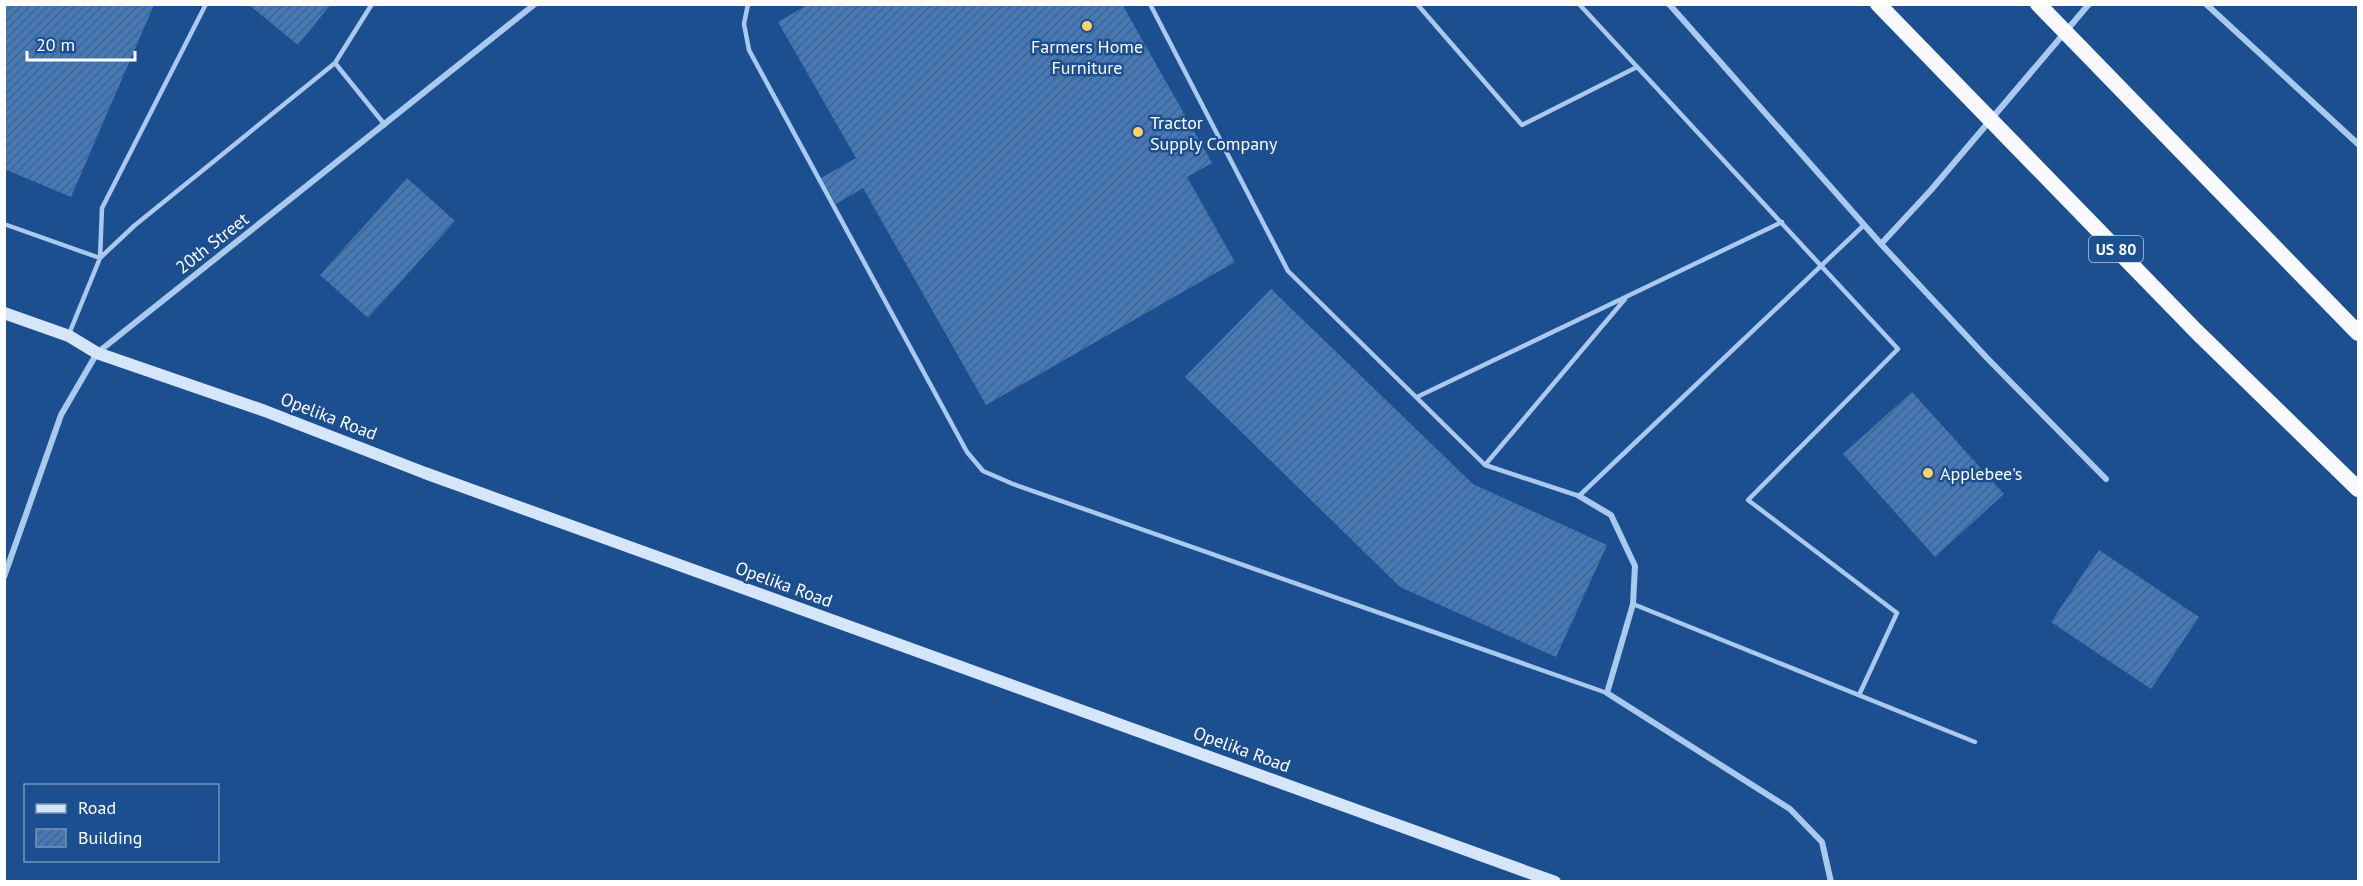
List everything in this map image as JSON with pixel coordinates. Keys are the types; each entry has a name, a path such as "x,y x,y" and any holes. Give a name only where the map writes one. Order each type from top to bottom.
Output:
{"highway":[{"name":"US 80","path":"1878,4 2196,331 2358,489"},
{"path":"2038,4 2358,333"}],"main road":[{"name":"Opelika Road","path":"4,313 69,336 98,353 265,411 425,473 1556,882"}],"street":[{"name":"20th Street","path":"4,577 61,415 98,353 535,4"},
{"path":"1669,4 1881,244 1987,358 2106,479"},
{"path":"1881,244 1931,190 2089,4"},
{"path":"2206,4 2358,144"},
{"path":"1579,496 1611,515 1635,566 1633,604 1607,693 1790,809 1822,842 1831,882"}],"lane":[{"path":"69,336 100,258 102,208 206,4"},
{"path":"100,258 134,226 335,63 372,4"},
{"path":"748,4 744,24 749,50 967,452 983,471 1013,484 1607,693"},
{"path":"1150,4 1288,272 1485,465 1579,496 1864,225"},
{"path":"1417,4 1522,125 1637,67"},
{"path":"1579,4 1898,349 1748,500 1897,613 1859,695"},
{"path":"335,63 385,125"},
{"path":"1417,398 1782,222"},
{"path":"4,224 100,258"},
{"path":"1485,465 1626,297"},
{"path":"1633,604 1975,742"}],"building":[{"path":"248,4 331,4 298,45"},
{"path":"809,4 1122,4 1212,163 1187,177 1235,262 986,405 863,188 836,204 821,178 856,158 778,22"},
{"path":"4,5 154,5 71,197 4,169"},
{"path":"407,178 455,221 368,318 320,275"},
{"path":"1271,289 1473,484 1607,545 1556,657 1400,587 1185,377"},
{"path":"1912,392 2004,494 1935,557 1843,454"},
{"path":"2099,550 2199,617 2151,689 2051,622"}],"place":[{"name":"Farmers Home Furniture","path":"1087,26"},
{"name":"Tractor Supply Company","path":"1138,132"},
{"name":"Applebee's","path":"1928,473"}]}
